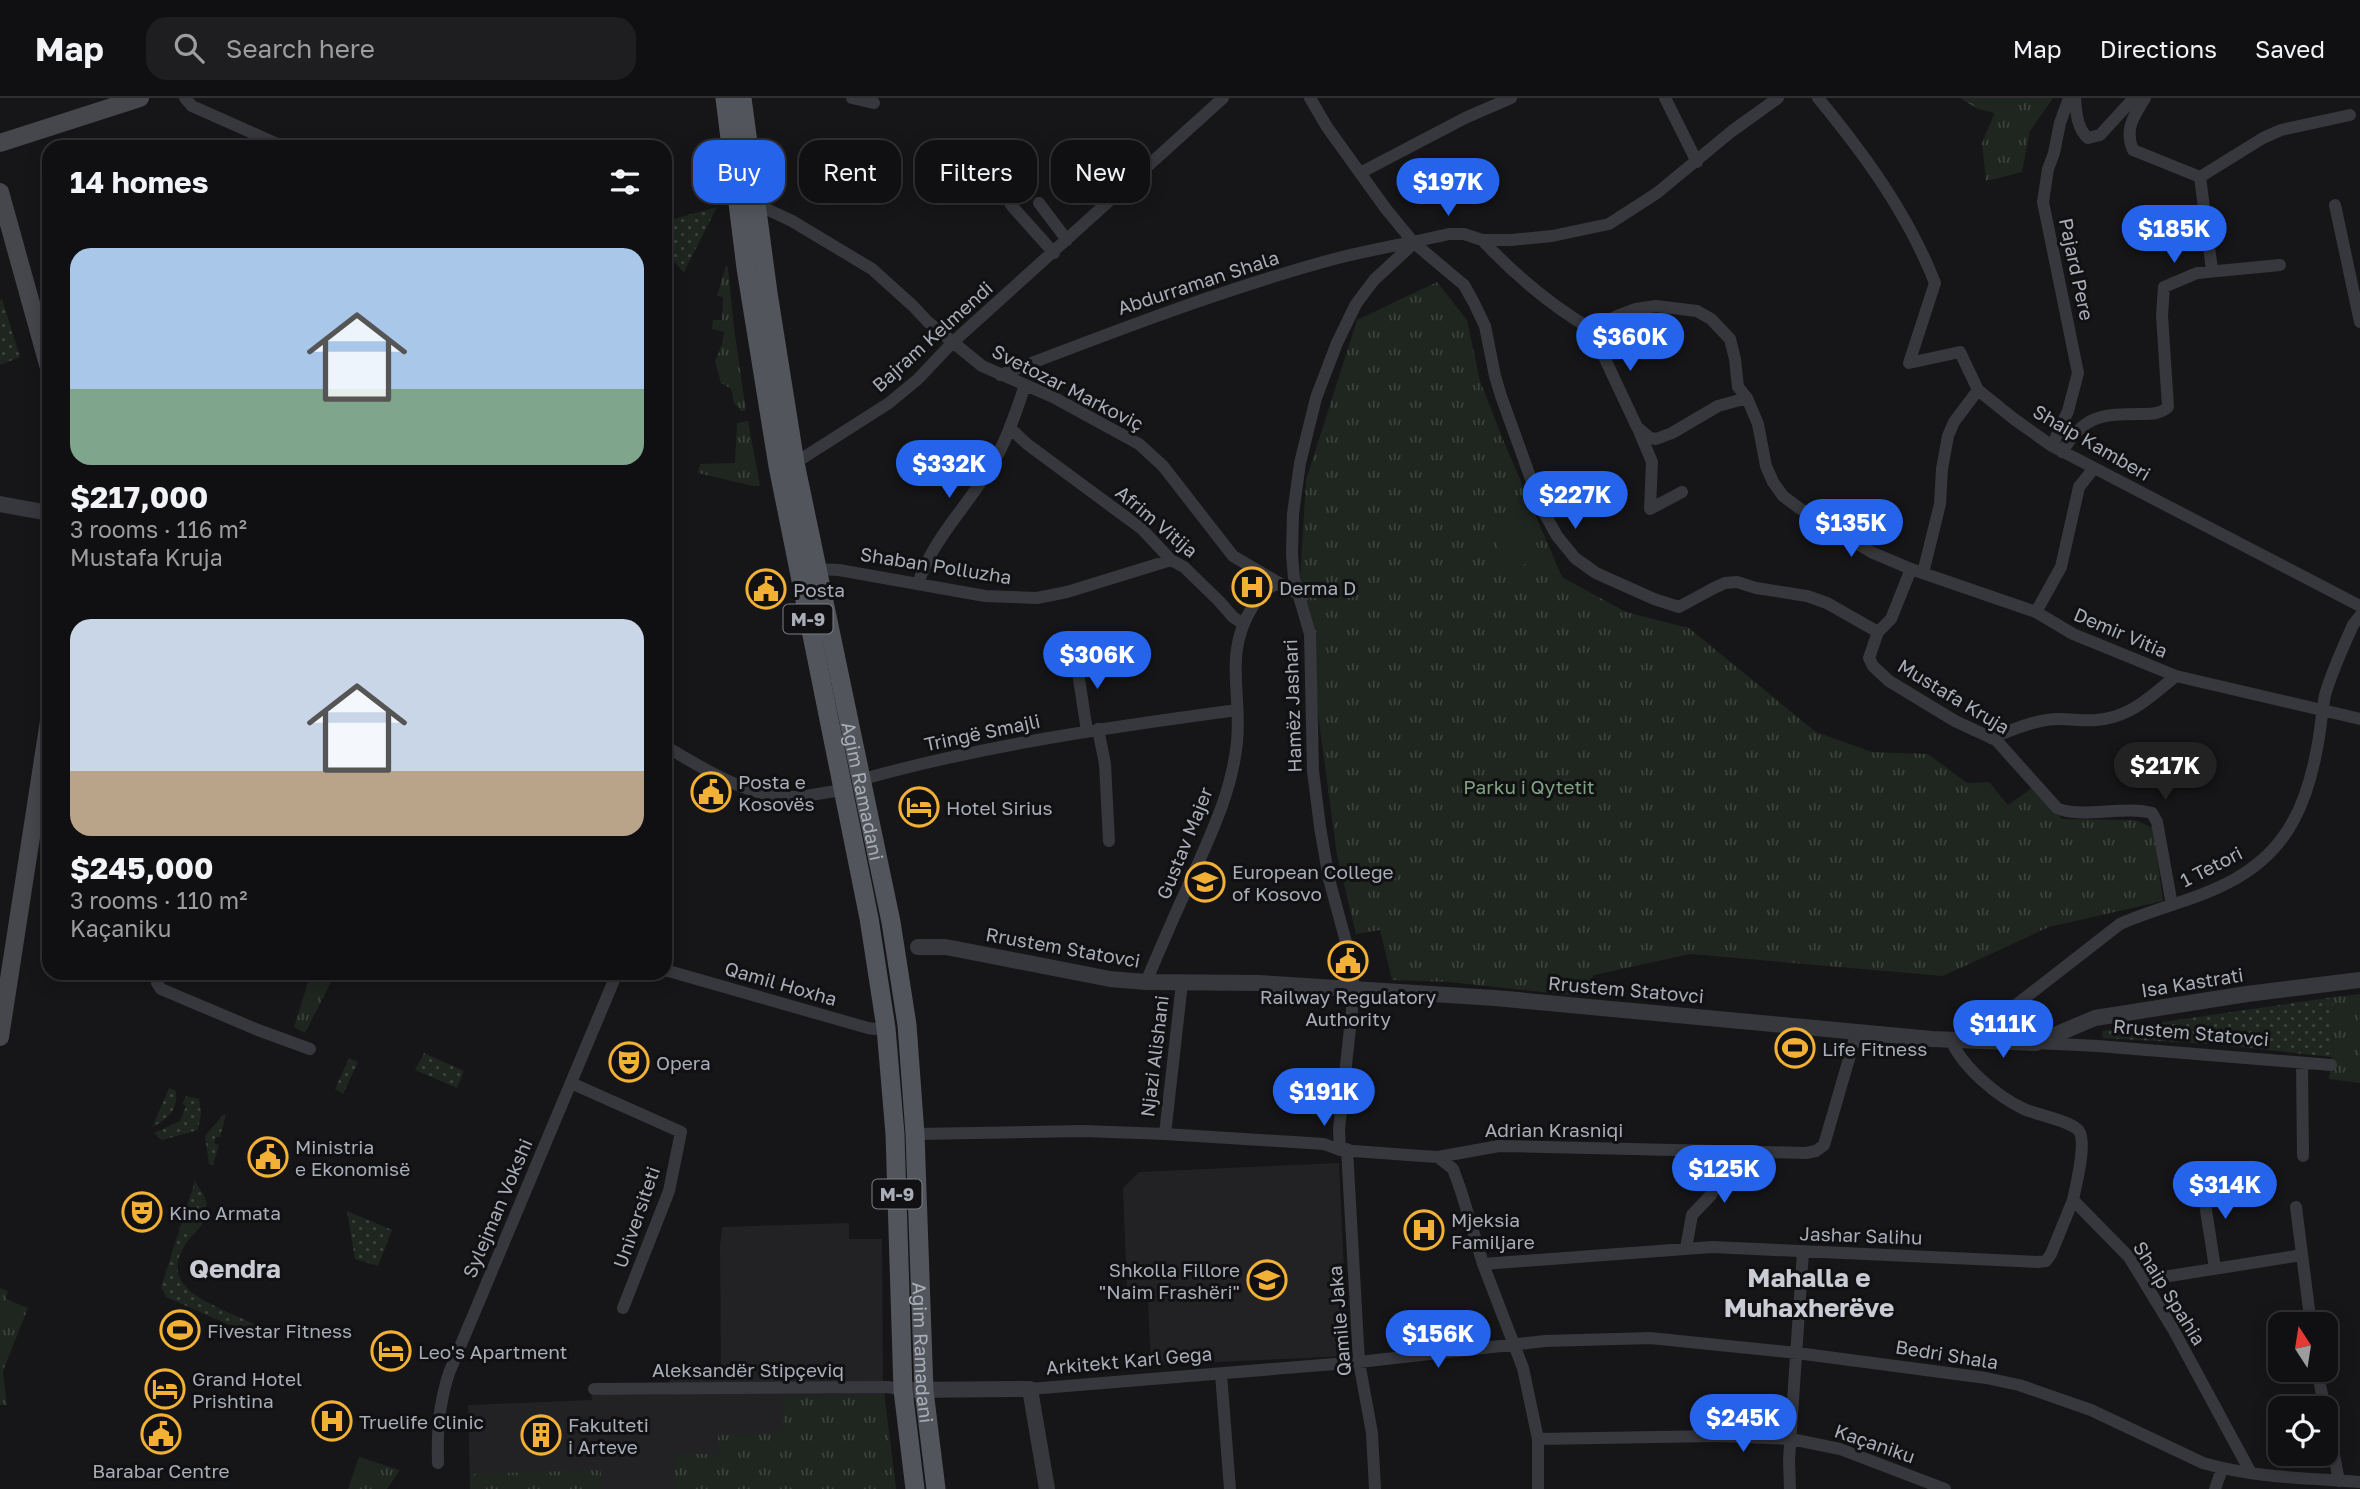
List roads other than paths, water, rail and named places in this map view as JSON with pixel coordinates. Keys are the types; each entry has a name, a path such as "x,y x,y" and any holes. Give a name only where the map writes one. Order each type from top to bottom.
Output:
{"main road":[{"path":"0,144 140,98"},
{"name":"Agim Ramadani","path":"725,98 747,206 784,499 852,786 895,950 907,1025 915,1134 924,1391 936,1489"},
{"name":"Agim Ramadani","path":"742,98 747,206"},
{"path":"0,192 42,343"},
{"name":"Agim Ramadani","path":"755,267 816,569 852,786 886,1028 895,1134 902,1390 915,1489"},
{"path":"0,1037 42,794"}],"street":[{"path":"185,98 192,106 269,140"},
{"path":"852,98 874,103"},
{"name":"Bajram Kelmendi","path":"795,463 889,403 918,379 952,343 1223,98"},
{"path":"1310,98 1327,127 1414,243 1464,285 1485,326 1495,376 1541,508 1557,536 1575,558 1605,577 1654,599 1679,607 1725,583 1737,582 1756,588 1807,596 1827,603 1878,632 1891,619 1917,571 1940,504 1942,469 1948,436 1954,422 1978,390"},
{"path":"1360,173 1465,118 1511,98"},
{"path":"1665,98 1697,162"},
{"path":"1414,243 1449,234 1464,234 1482,240 1511,240 1552,236 1609,224 1657,193 1732,131 1778,98"},
{"name":"Shaip Kamberi","path":"1818,98 1864,155 1883,184 1922,251 1935,283 1909,363 1960,352 1978,390 2057,449 2360,606"},
{"name":"Pajard Pere","path":"2057,449 2078,373 2043,202 2048,169 2069,98"},
{"path":"2075,98 2078,120 2083,134 2088,138 2100,135 2134,98"},
{"path":"2146,98 2129,129 2133,150 2200,177"},
{"path":"2200,177 2263,138 2281,130 2350,116"},
{"path":"2200,177 2212,270"},
{"path":"1010,203 1054,253"},
{"path":"1039,203 1067,240"},
{"path":"2335,205 2360,322"},
{"name":"Svetozar Markoviç","path":"747,206 792,221 872,269 974,361 1053,397 1139,444 1163,466 1233,556 1280,584"},
{"path":"1482,240 1508,267 1566,314 1594,330 1652,462 1650,509 1682,492"},
{"name":"Abdurraman Shala","path":"1000,375 1183,306 1335,259 1414,243"},
{"name":"Hamëz Jashari","path":"1344,1149 1339,1129 1354,990 1349,953 1329,879 1320,827 1313,771 1310,634 1296,593 1292,554 1293,514 1300,463 1316,398 1337,342 1356,304 1374,280 1414,243"},
{"path":"2057,449 2094,418 2107,415 2157,414 2168,407 2162,292 2164,287 2197,273 2212,270 2280,265"},
{"name":"Demir Vitia","path":"1594,330 1617,316 1656,306 1697,311 1711,319 1730,340 1738,387 1747,398 1762,435 1766,466 1773,482 1783,496 1871,552 1917,571 2036,612 2073,634 2176,676 2360,719"},
{"path":"918,584 923,569 997,457 1025,386"},
{"path":"1637,427 1650,438 1656,439 1672,433 1718,406 1747,398"},
{"name":"Afrim Vitija","path":"1010,428 1027,444 1142,529 1171,560 1184,567 1242,623"},
{"path":"2036,612 2061,567 2079,487 2094,468"},
{"path":"0,504 42,512"},
{"name":"Shaban Polluzha","path":"816,569 839,570 985,596 1037,598 1068,592 1171,560"},
{"path":"1280,584 1296,593"},
{"name":"Gustav Majer","path":"1146,982 1189,882 1205,852 1224,802 1237,742 1235,685 1237,640 1242,623 1261,593 1269,586 1280,584"},
{"name":"1 Tetori","path":"1971,1041 2120,924 2144,913 2197,898 2238,878 2260,863 2289,830 2308,793 2325,695 2353,625 2360,616"},
{"name":"Mustafa Kruja","path":"1878,632 1869,658 1872,666 1889,681 1927,705 1996,740 2062,810 2152,813 2157,822 2172,905"},
{"path":"1078,653 1077,666 1092,730 1105,764 1109,841"},
{"path":"1991,738 2058,719 2091,722 2112,718 2132,710 2176,676"},
{"name":"Tringë Smajli","path":"672,750 740,785 774,796 807,797 957,756 1092,730 1237,710"},
{"name":"Rrustem Statovci","path":"918,947 946,947 1110,979 1259,983 1495,998 1951,1040 2098,1046 2331,1065"},
{"name":"Qamil Hoxha","path":"672,972 874,1030 886,1028"},
{"path":"159,980 161,989 310,1049"},
{"name":"Sylejman Vokshi","path":"438,1463 438,1420 441,1396 449,1373 614,980"},
{"name":"Isa Kastrati","path":"2036,1043 2095,1018 2247,994 2360,980"},
{"name":"Njazi Alishani","path":"1165,1134 1182,983"},
{"path":"2023,1001 2020,1018 2036,1043"},
{"name":"Adrian Krasniqi","path":"915,1134 1083,1131 1165,1134 1324,1144 1344,1149 1438,1157 1499,1146 1806,1153 1816,1151 1824,1145 1857,1031"},
{"path":"1951,1040 1964,1061 2003,1097 2024,1109 2072,1126 2079,1132 2082,1143 2073,1200"},
{"path":"2302,1063 2303,1156"},
{"name":"Universiteti","path":"571,1083 681,1132 669,1191 623,1308"},
{"name":"Qamile Jaka","path":"1344,1149 1359,1362 1372,1433 1375,1489"},
{"path":"1686,1248 1692,1215 1711,1195 1733,1151"},
{"path":"1438,1157 1453,1169 1483,1264 1522,1368 1538,1439 1538,1489"},
{"path":"2201,1178 2215,1268"},
{"name":"Jashar Salihu","path":"1483,1264 1712,1247 2046,1261 2052,1254 2073,1200"},
{"name":"Shaip Spahia","path":"2073,1200 2129,1257 2144,1280 2251,1473"},
{"path":"2296,1207 2309,1312"},
{"path":"1790,1489 1788,1460 1803,1252"},
{"path":"2144,1280 2302,1255"},
{"name":"Bedri Shala","path":"1513,1344 1584,1338 1650,1338 1943,1371 2019,1385 2091,1410 2203,1463 2222,1469 2290,1479 2360,1482"},
{"name":"Arkitekt Karl Gega","path":"902,1390 1030,1389 1359,1362 1513,1344"},
{"path":"1221,1374 1230,1489"},
{"name":"Aleksandër Stipçeviq","path":"594,1389 888,1387 902,1390"},
{"path":"1030,1389 1046,1489"},
{"name":"Kaçaniku","path":"1538,1439 1717,1436 1791,1439 1840,1449 1945,1489"},
{"path":"2336,1466 2339,1480"},
{"path":"2214,1489 2222,1469"}],"place":[{"name":"Derma D","path":"1252,587"},
{"name":"Posta","path":"766,589"},
{"name":"Posta e Kosovës","path":"711,792"},
{"name":"Hotel Sirius","path":"919,807"},
{"name":"European College of Kosovo","path":"1205,882"},
{"name":"Railway Regulatory Authority","path":"1348,961"},
{"name":"Life Fitness","path":"1795,1048"},
{"name":"Opera","path":"629,1062"},
{"name":"Ministria e Ekonomisë","path":"268,1157"},
{"name":"Kino Armata","path":"142,1212"},
{"name":"Mjeksia Familjare","path":"1424,1230"},
{"name":"Shkolla Fillore \"Naim Frashëri\"","path":"1267,1280"},
{"name":"Fivestar Fitness","path":"180,1330"},
{"name":"Leo's Apartment","path":"391,1351"},
{"name":"Grand Hotel Prishtina","path":"165,1389"},
{"name":"Truelife Clinic","path":"332,1421"},
{"name":"Barabar Centre","path":"161,1434"},
{"name":"Fakulteti i Arteve","path":"541,1435"}],"district":[{"name":"Qendra","path":"235,1268"},
{"name":"Mahalla e Muhaxherëve","path":"1809,1292"}],"park label":[{"name":"Parku i Qytetit","path":"1529,786"}]}
